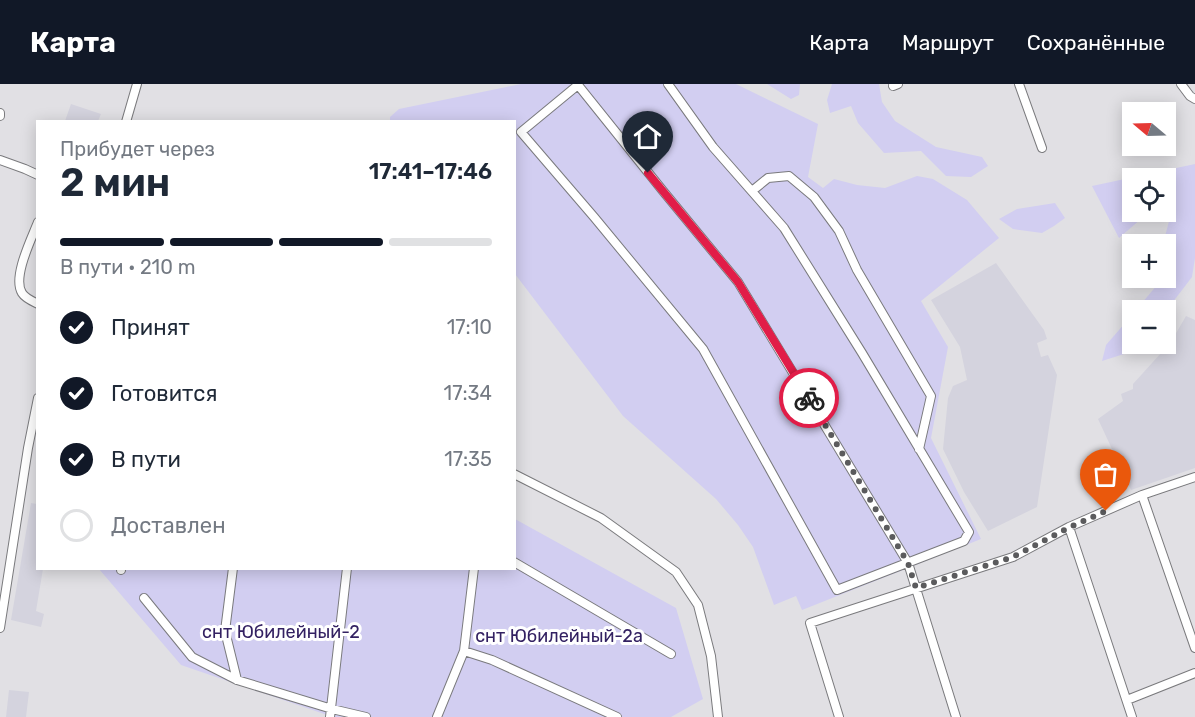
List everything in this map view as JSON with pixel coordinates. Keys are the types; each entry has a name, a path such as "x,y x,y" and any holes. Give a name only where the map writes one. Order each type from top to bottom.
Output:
{"street":[{"path":"127,120 137,84"},
{"path":"668,84 713,147 784,228 969,532 964,541 908,563 837,590 703,350 594,217 518,135 578,85 738,282 908,563 956,717"},
{"path":"1019,84 1042,148"},
{"path":"1181,84 1195,99"},
{"path":"0,160 36,174"},
{"path":"752,191 768,178 789,176 814,197 839,231 857,270 931,396 919,449"},
{"path":"36,227 20,271 19,281 23,295 36,303"},
{"path":"0,628 36,407"},
{"path":"516,475 601,518 676,573 698,605 711,656 718,717"},
{"path":"839,717 810,623 1013,557 1070,527 1142,495 1195,477"},
{"path":"1142,495 1195,648"},
{"path":"1070,527 1132,717"},
{"path":"516,563 670,654"},
{"path":"233,570 225,631 237,680"},
{"path":"331,713 347,570"},
{"path":"437,717 464,651 474,570"},
{"path":"144,598 192,657 237,680 331,713 366,717"},
{"path":"464,651 492,660 617,717"},
{"path":"1127,700 1195,673"}],"shaded area":[{"path":"71,104 101,114 98,120 65,120"},
{"path":"996,263 1044,330 1047,339 1037,343 1041,357 1048,355 1057,375 1037,507 988,531 964,492 943,449 948,398 953,386 967,380 960,347 931,300"},
{"path":"1186,316 1195,320 1195,468 1131,490 1098,419 1123,401 1121,394 1133,389 1133,384 1160,354 1176,354 1176,333"},
{"path":"31,503 36,504 36,570 43,570 36,611 44,614 41,627 11,620"},
{"path":"9,690 29,692 26,717 6,717"}],"green space":[{"path":"521,84 736,84 818,124 808,177 823,188 834,179 857,185 885,188 917,176 933,179 967,200 999,238 921,301 948,347 931,438 981,539 802,610 796,596 774,605 753,547 738,525 716,499 623,416 516,275 516,120 390,120 390,117 399,109"},
{"path":"767,84 800,84 799,95 791,99"},
{"path":"832,84 879,84 882,102 895,121 936,147 982,157 988,166 971,177 946,176 921,151 884,153 858,123 851,106 830,113 827,100"},
{"path":"1195,164 1195,258 1192,277 1174,300 1144,300 1155,288 1176,288 1176,234 1166,234 1169,222 1176,222 1176,168"},
{"path":"1122,180 1122,222 1137,222 1119,238 1092,186"},
{"path":"1055,203 1065,218 1042,233 1013,229 999,219 1017,209"},
{"path":"1122,327 1122,354 1124,354 1102,361 1106,345"},
{"name":"снт Юбилейный-2а","path":"516,520 676,608 703,699 671,717 333,717 181,665 100,570 516,570"}],"way so far":[{"path":"809,398 908,563 916,588 1013,557 1106,511"}],"route":[{"path":"648,173 738,282 809,398"}],"park label":[{"name":"снт Юбилейный-2","path":"281,632"}]}
